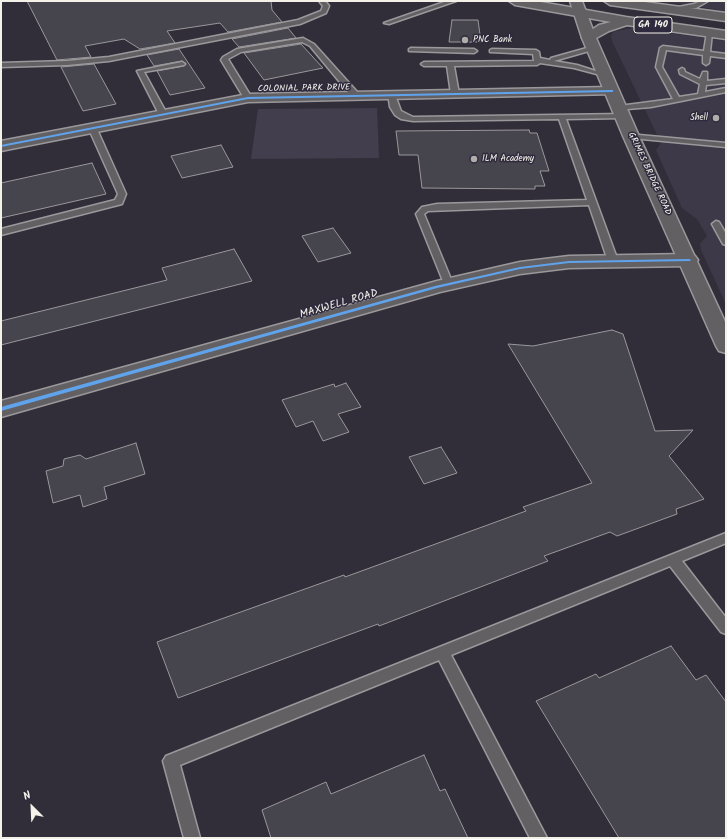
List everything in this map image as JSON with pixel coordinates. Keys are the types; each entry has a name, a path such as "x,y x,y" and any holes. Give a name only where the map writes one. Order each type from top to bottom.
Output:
{"street":[{"name":"GA 140","path":"515,1 578,7 626,21 726,35"},
{"name":"GA 140","path":"610,1 726,17"},
{"name":"GRIMES BRIDGE ROAD","path":"578,7 591,43 631,136 689,260 726,346"},
{"path":"591,43 605,27 626,21"},
{"name":"COLONIAL PARK DRIVE","path":"1,146 92,127 248,98 612,91"},
{"name":"MAXWELL ROAD","path":"1,409 448,284 520,268 568,262 689,260"}],"lane":[{"path":"1,65 67,64 109,60 300,22 324,12 326,6 322,1"},
{"path":"387,23 453,1"},
{"path":"667,9 696,6 705,1"},
{"path":"706,63 709,33"},
{"path":"248,98 224,60 225,58 239,50 303,40 312,45 356,96"},
{"path":"549,60 591,43"},
{"path":"677,100 658,67 663,48 726,56"},
{"path":"411,50 474,51"},
{"path":"424,64 538,63 536,52 492,51"},
{"path":"684,60 686,51"},
{"path":"537,60 549,60 575,66 606,76"},
{"path":"163,114 140,72 182,64"},
{"path":"450,64 455,94"},
{"path":"682,70 682,73 704,83 726,81"},
{"path":"701,95 705,73"},
{"path":"391,95 394,107 404,118 433,120 562,118 621,112 726,90"},
{"path":"562,118 613,261"},
{"path":"1,232 119,202 122,194 92,127"},
{"path":"631,136 726,145"},
{"path":"448,284 420,214 425,209 437,207 592,202"},
{"path":"716,224 726,242"},
{"path":"192,838 171,761 726,538"},
{"path":"673,560 726,628"},
{"path":"442,652 539,838"}],"shaded area":[{"path":"654,1 726,1 726,11 681,4"},
{"path":"632,28 726,41 726,304 701,250 700,244 707,236 697,219 682,208 656,150 661,143 612,41 611,36 613,32"},
{"path":"377,108 379,158 251,159 258,109"}],"building":[{"path":"27,1 271,1 272,10 282,22 228,32 220,23 167,31 175,43 140,49 124,39 85,46 91,57 57,60"},
{"path":"452,20 478,20 481,42 449,42"},
{"path":"288,28 296,38 239,47 232,39"},
{"path":"301,44 323,68 264,80 244,53"},
{"path":"179,49 205,88 170,95 157,71 184,66 186,64 182,61 154,66 147,55"},
{"path":"94,64 116,104 83,111 61,67"},
{"path":"529,130 530,133 537,133 549,171 540,171 545,186 535,186 535,189 422,188 418,155 399,155 396,131"},
{"path":"221,145 233,167 182,178 171,156"},
{"path":"92,163 106,194 1,218 1,183"},
{"path":"333,228 351,253 318,262 302,236"},
{"path":"234,249 252,281 1,345 1,321 167,280 162,268"},
{"path":"612,330 623,334 655,431 693,430 669,456 704,499 676,509 677,514 617,536 610,532 544,556 548,561 379,626 378,624 178,698 157,642 344,575 345,577 526,511 523,507 592,483 508,344 533,346"},
{"path":"346,383 361,407 338,414 349,432 323,441 313,421 296,427 282,400 334,384 335,387"},
{"path":"136,443 145,474 104,487 107,499 83,507 80,495 53,503 46,471 63,466 64,459 80,455 86,459"},
{"path":"441,447 457,473 424,484 409,457"},
{"path":"671,646 696,680 706,675 726,702 726,838 619,838 536,701 596,674 599,678"},
{"path":"424,755 440,791 445,789 468,838 271,838 262,810 326,782 331,794"}],"cycle path":[{"path":"1,146 248,98 612,91"},
{"path":"1,409 437,287 520,268 569,262 689,260"}],"place":[{"name":"PNC Bank","path":"465,40"},
{"name":"Shell","path":"716,118"},
{"name":"ILM Academy","path":"474,159"}]}
